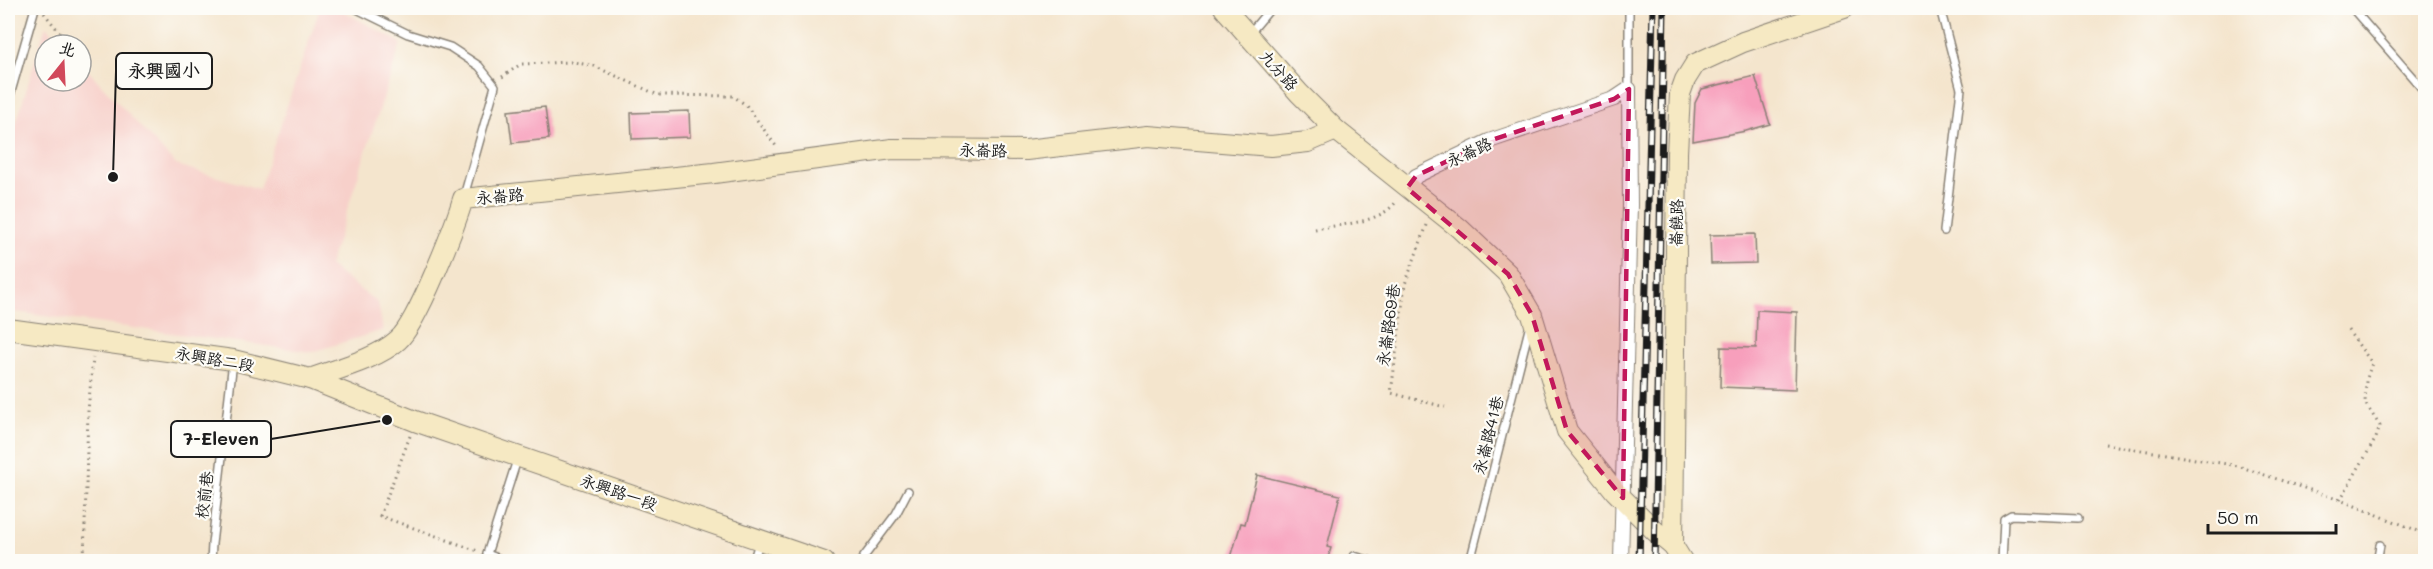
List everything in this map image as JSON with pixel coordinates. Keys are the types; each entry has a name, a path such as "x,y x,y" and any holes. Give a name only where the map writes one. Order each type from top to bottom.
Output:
{"street":[{"name":"九分路","path":"1224,8 1336,130"},
{"name":"崙饒路","path":"1676,556 1677,153 1680,94 1684,80 1695,64 1743,42 1844,8"},
{"name":"永崙路","path":"1407,188 1416,176 1489,141 1614,99 1629,89"},
{"path":"1622,561 1630,205 1629,89"},
{"name":"永崙路","path":"310,379 376,354 399,340 416,312 464,199 714,173 892,149 1026,150 1148,135 1271,146 1308,142 1336,130"},
{"path":"1336,130 1459,228 1508,274 1532,315 1567,431 1615,491 1676,556"},
{"name":"永興路二段","path":"8,329 233,360 310,379 415,421"},
{"name":"永興路一段","path":"415,421 824,561"}],"lane":[{"path":"8,102 35,8"},
{"path":"355,8 408,34 450,47 479,66 495,86 464,199"},
{"path":"1248,36 1271,8"},
{"path":"1629,8 1629,89"},
{"path":"1940,8 1961,89 1944,231"},
{"path":"2352,8 2426,93"},
{"name":"永崙路41巷","path":"1470,561 1532,315"},
{"name":"校前巷","path":"212,561 233,360"},
{"path":"507,561 487,554 518,456"},
{"path":"860,561 896,514 908,491"},
{"path":"2002,561 2004,519 2011,515 2078,518"},
{"path":"753,561 760,540"},
{"path":"2377,561 2380,545"},
{"path":"1354,556 1375,561"}],"path":[{"path":"40,8 60,33"},
{"path":"495,86 503,76 521,64 573,62 594,66 657,96 733,96 746,105 788,162"},
{"path":"1315,229 1365,220 1390,210 1407,188"},
{"name":"永崙路69巷","path":"1434,209 1405,284 1391,393 1445,407"},
{"path":"2340,500 2376,438 2380,426 2365,403 2366,381 2372,363 2347,329"},
{"path":"84,561 88,411 94,341"},
{"path":"415,421 380,516 487,554"},
{"path":"2105,444 2238,466 2340,500 2426,534"}],"highlighted area":[{"path":"1629,89 1623,498 1567,431 1532,315 1508,274 1407,188 1416,176 1489,141 1614,99"}],"shaded area":[{"path":"320,8 337,8 401,43 329,266 378,303 383,330 312,352 8,311 8,150 33,68 33,93 93,93 93,76 176,165 259,189"},
{"path":"46,25 53,33 44,33"}],"building":[{"path":"1755,76 1770,124 1693,141 1695,103 1702,89"},
{"path":"545,107 549,139 512,143 508,111"},
{"path":"689,111 690,137 632,139 631,113"},
{"path":"1755,234 1756,263 1711,264 1710,235"},
{"path":"1757,310 1797,312 1795,390 1720,387 1721,347 1756,348"},
{"path":"1257,475 1340,495 1327,547 1331,548 1327,561 1230,561 1241,523 1245,524"}],"railway":[{"path":"1639,562 1653,8"},
{"path":"1654,562 1664,8"}],"place":[{"name":"永興國小","path":"113,177"},
{"name":"7-Eleven","path":"387,420"}]}
